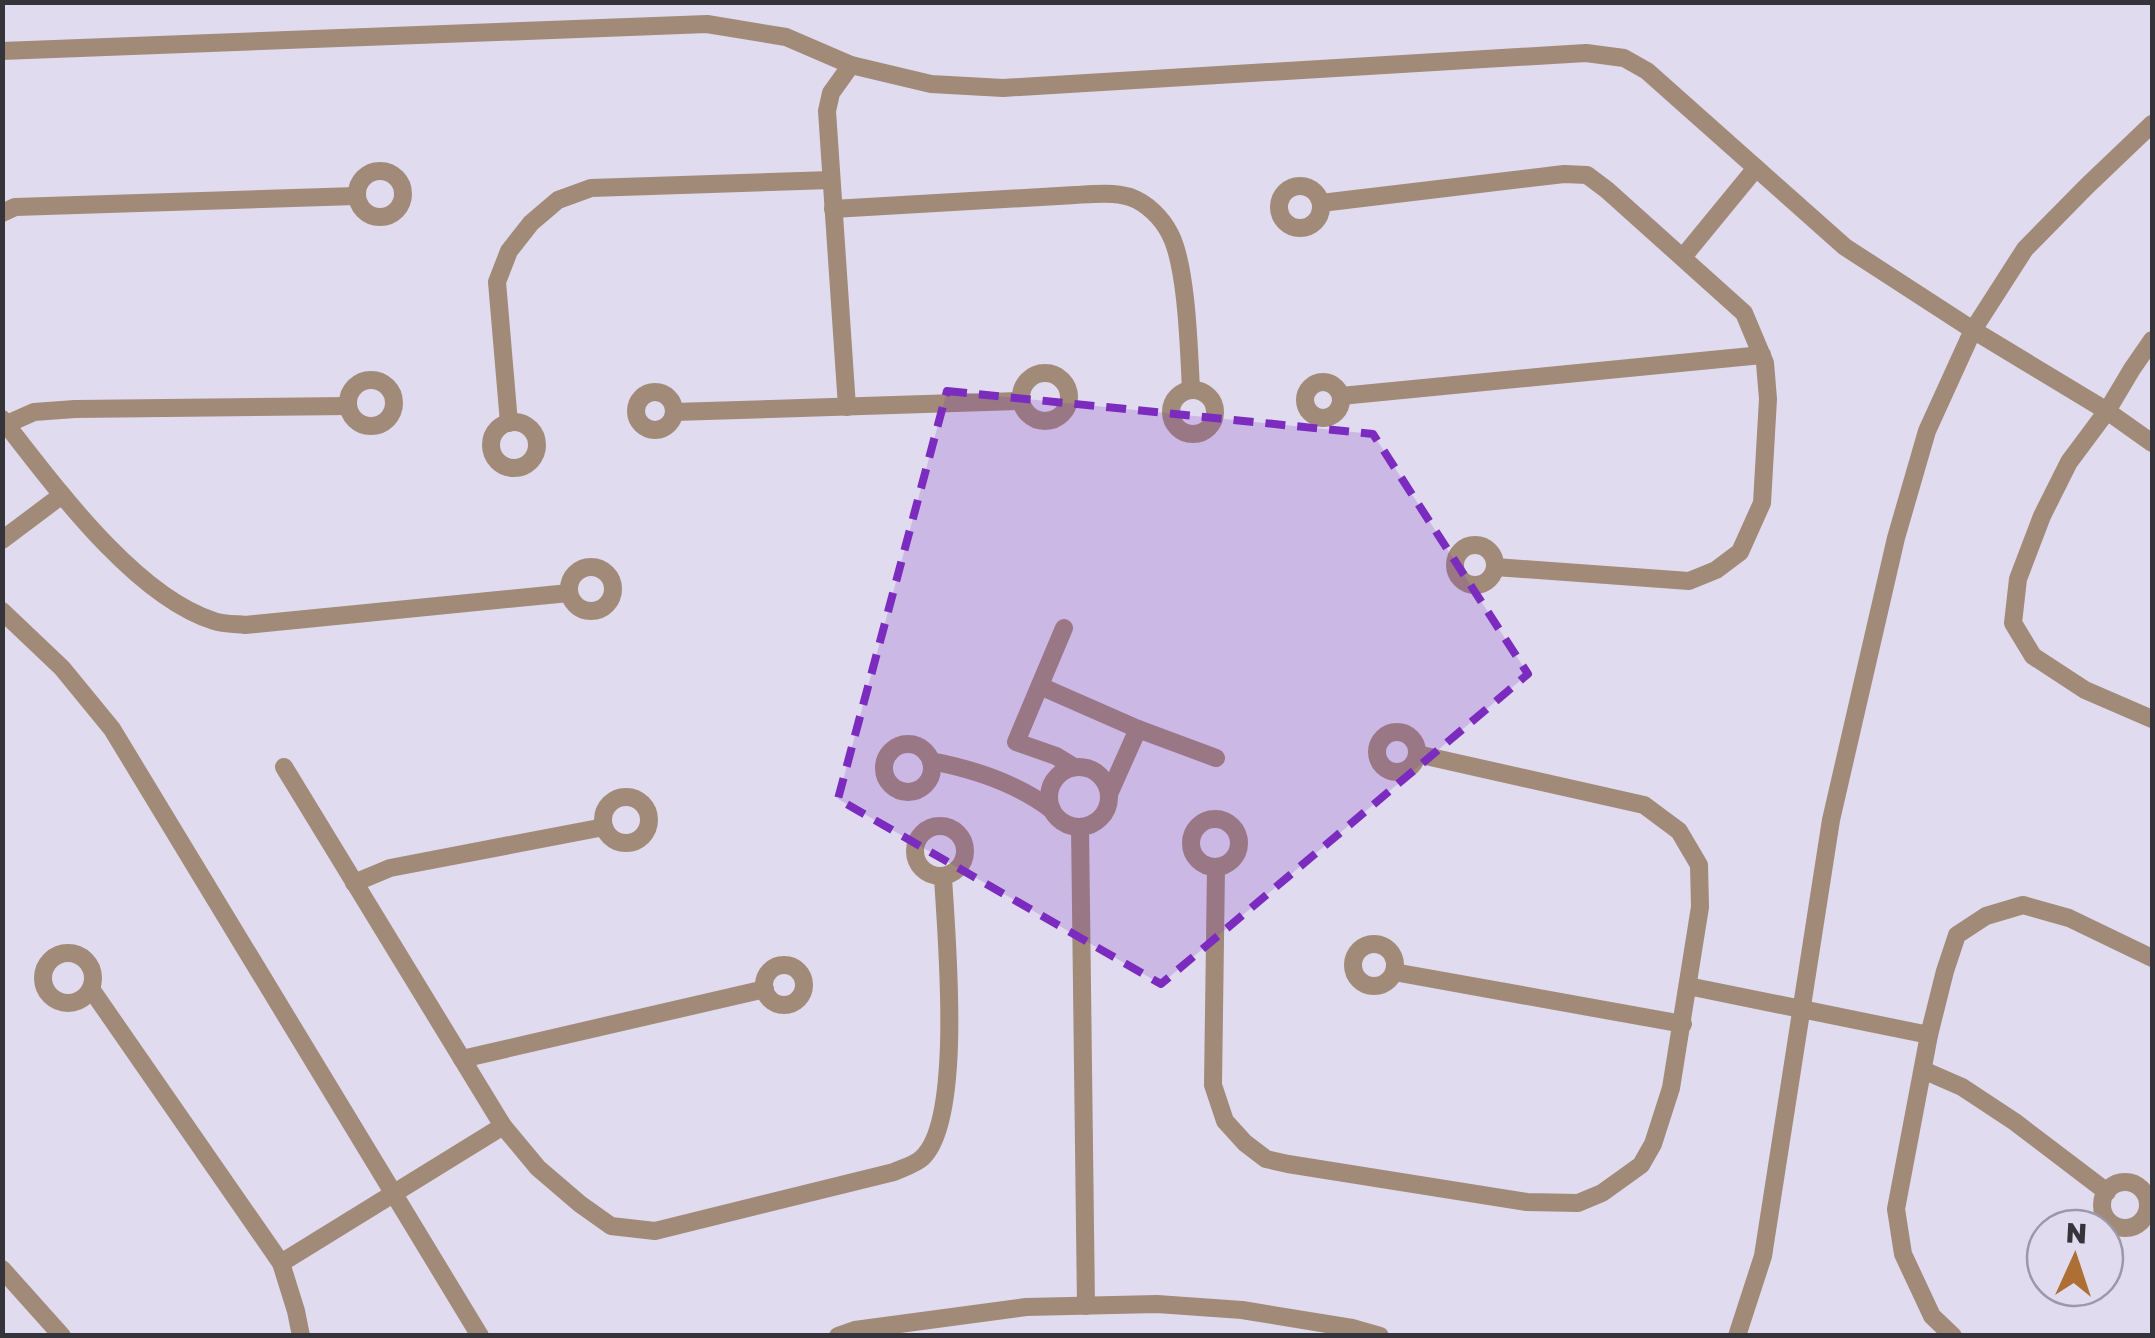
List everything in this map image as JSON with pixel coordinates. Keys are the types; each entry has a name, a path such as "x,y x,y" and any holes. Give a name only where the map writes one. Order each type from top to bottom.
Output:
{"street":[{"path":"2,51 707,24 786,37 851,65 930,84 1003,88 1586,53 1624,58 1646,71 1845,247 2152,443"},
{"path":"847,407 827,112 831,93 851,65"},
{"path":"1737,1332 1763,1256 1831,820 1896,538 1927,431 1972,330 2025,250 2152,124"},
{"path":"1682,257 1756,168"},
{"path":"1321,202 1564,174 1586,175 1744,312 1762,355 1768,399 1762,502 1740,552 1716,570 1689,581 1495,567"},
{"path":"510,422 498,282 509,251 558,200 590,188 832,180"},
{"path":"833,209 1075,195 1132,198 1155,212 1172,236 1189,343 1190,390"},
{"path":"2,213 15,207 356,196"},
{"path":"2152,340 2069,462 2042,516 2018,579 2013,624 2033,656 2086,690 2152,718"},
{"path":"1341,396 1762,355"},
{"path":"674,412 1021,402"},
{"path":"348,406 75,410 34,412 4,422 62,495 125,563 174,603 216,622 245,625 569,593"},
{"path":"2,540 62,495"},
{"path":"2,611 62,668 112,729 480,1336"},
{"path":"930,762 958,766 1044,800 1061,821 1080,827 1098,820 1109,804 1105,785 1093,770 1074,767 1016,742 1064,628"},
{"path":"1040,686 1216,758"},
{"path":"1105,785 1120,768 1138,729"},
{"path":"1216,868 1213,1085 1225,1121 1246,1143 1266,1159 1288,1164 1526,1202 1578,1203 1602,1192 1640,1165 1652,1144 1672,1088 1700,906 1699,864 1679,831 1644,806 1417,754"},
{"path":"1044,800 1056,777 1056,756"},
{"path":"1056,777 1074,767"},
{"path":"284,768 504,1126 538,1168 611,1226 655,1231 894,1172 922,1158 941,1127 945,1098 950,1020 943,876"},
{"path":"354,882 390,868 604,827"},
{"path":"1080,827 1086,1306"},
{"path":"1953,1336 1932,1316 1902,1254 1896,1209 1929,1035 1944,970 1957,935 1986,916 2023,905 2069,918 2152,958"},
{"path":"1394,972 1683,1024"},
{"path":"1688,986 1929,1035"},
{"path":"90,989 281,1263 300,1336"},
{"path":"462,1059 765,989"},
{"path":"1922,1070 1962,1087 1988,1104 2107,1192"},
{"path":"281,1263 504,1126"},
{"path":"2,1269 62,1336"},
{"path":"838,1336 855,1330 1026,1307 1157,1304 1242,1310 1380,1336"}],"highlighted area":[{"path":"947,391 1373,434 1528,674 1161,984 838,799"}]}
